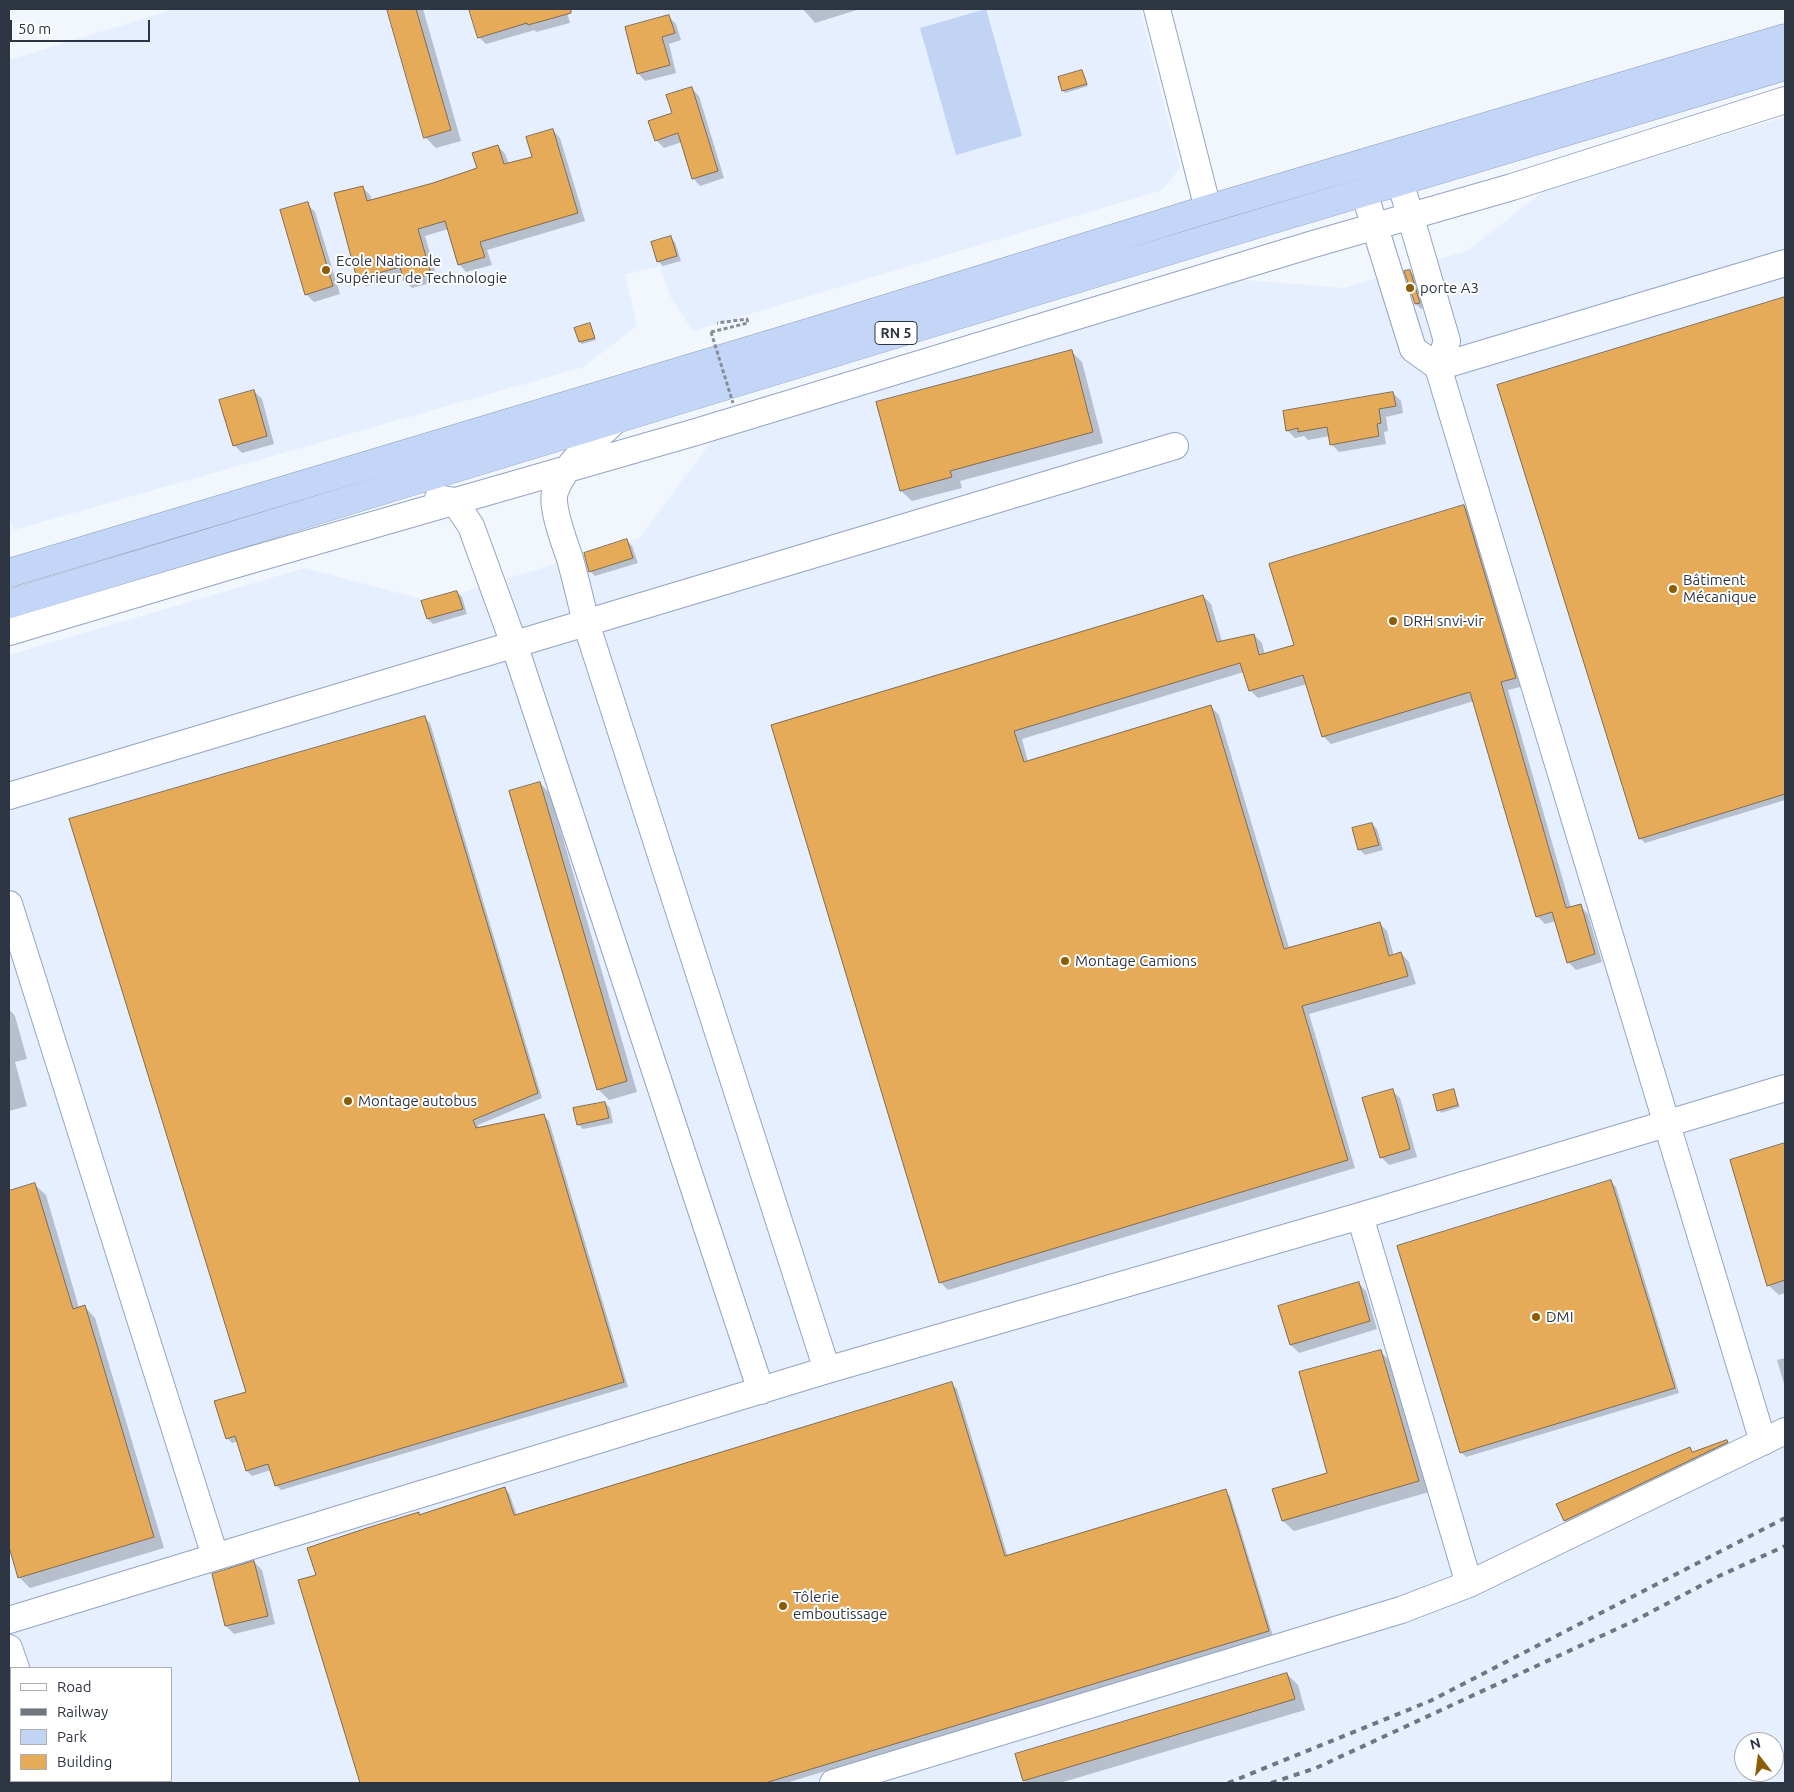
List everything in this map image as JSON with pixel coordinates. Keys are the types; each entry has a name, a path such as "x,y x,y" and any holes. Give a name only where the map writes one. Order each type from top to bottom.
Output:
{"highway":[{"name":"RN 5","path":"9,573 830,326 1208,209 1785,38"},
{"name":"RN 5","path":"9,604 619,417 1785,66"}],"street":[{"path":"1157,9 1208,209"},
{"path":"9,632 696,432 1374,226 1512,187 1785,100"},
{"path":"833,1783 1401,1610 1469,1584 1774,1437 1666,1123 1438,367 1447,341 1400,181"},
{"path":"1364,192 1413,349 1438,367"},
{"path":"1438,367 1785,263"},
{"path":"619,417 568,468 554,491 557,520 570,559 586,623 827,1370"},
{"path":"9,796 1175,446"},
{"path":"383,490 454,501 471,526 514,644 761,1391"},
{"path":"9,904 13,932 215,1556"},
{"path":"9,1620 827,1370 1360,1216 1785,1088"},
{"path":"1360,1216 1469,1584"},
{"path":"9,1648 16,1667"}],"path":[{"path":"717,323 747,319 748,323 711,332 733,403"}],"shaded area":[{"name":"Ecole Nationale Supérieur de Technologie","path":"175,9 1140,9 1180,168 1162,190 693,331 671,298 660,266 625,274 637,326 583,367 14,530 9,518 9,60"},
{"path":"1785,117 1785,1783 9,1783 9,655 305,568 432,602 639,538 711,442 1232,279 1344,288 1467,251 1545,190"}],"green space":[{"path":"986,9 1022,136 956,155 920,28"}],"building":[{"path":"387,9 416,9 451,130 424,138"},
{"path":"469,9 571,9 571,13 528,25 527,23 478,38"},
{"path":"669,15 675,33 662,37 670,65 637,74 625,27"},
{"path":"1082,70 1087,84 1062,91 1058,77"},
{"path":"692,87 718,171 692,179 678,133 655,141 648,121 672,113 666,95"},
{"path":"553,129 578,213 480,242 485,257 458,265 445,221 418,229 431,274 404,281 400,267 357,279 334,193 363,186 367,201 433,183 477,168 472,153 498,145 504,164 532,157 526,137"},
{"path":"308,202 333,286 305,295 280,210"},
{"path":"671,236 677,256 657,262 651,242"},
{"path":"1410,270 1420,303 1415,304 1404,271"},
{"name":"Bâtiment Mécanique","path":"1785,297 1785,794 1639,839 1497,385"},
{"path":"590,323 595,338 579,342 574,328"},
{"path":"1072,350 1093,432 950,471 952,477 900,491 876,402"},
{"path":"254,390 267,436 233,446 219,400"},
{"path":"1393,392 1396,406 1379,409 1381,423 1377,424 1379,436 1330,445 1327,427 1298,432 1298,428 1286,431 1283,411"},
{"name":"Montage Camions","path":"1464,505 1516,678 1501,682 1566,908 1581,904 1595,954 1567,963 1552,912 1536,917 1470,692 1322,737 1303,675 1249,691 1240,663 1014,731 1024,762 1211,705 1284,949 1380,922 1389,956 1401,952 1408,976 1302,1006 1348,1160 939,1283 771,725 1203,595 1217,642 1254,634 1259,655 1294,645 1269,564"},
{"path":"627,539 633,558 589,572 584,553"},
{"path":"457,591 463,609 427,619 421,601"},
{"name":"Montage autobus","path":"425,716 538,1093 473,1120 476,1128 544,1114 624,1382 275,1486 268,1464 246,1471 235,1436 226,1439 214,1401 246,1392 69,819"},
{"path":"540,782 627,1081 597,1090 509,791"},
{"path":"1372,823 1379,845 1358,850 1352,828"},
{"path":"1393,1089 1410,1149 1380,1158 1362,1098"},
{"path":"1454,1089 1458,1105 1437,1111 1433,1095"},
{"path":"605,1102 609,1118 577,1125 573,1108"},
{"path":"1785,1143 1785,1280 1767,1286 1730,1160"},
{"name":"DMI","path":"1611,1180 1675,1388 1460,1453 1397,1246"},
{"path":"35,1183 73,1309 85,1305 154,1537 18,1578 9,1547 9,1191"},
{"path":"1359,1282 1370,1321 1290,1345 1278,1306"},
{"path":"1381,1350 1419,1481 1282,1521 1272,1489 1327,1473 1299,1372"},
{"name":"Tôlerie emboutissage","path":"952,1382 1005,1556 1226,1489 1269,1631 765,1783 360,1783 298,1580 316,1575 307,1548 505,1487 514,1515"},
{"path":"1727,1440 1728,1442 1564,1521 1556,1504 1690,1447 1692,1452"},
{"path":"254,1561 268,1616 225,1626 212,1574"},
{"path":"1287,1673 1295,1699 1023,1781 1015,1754"}],"railway":[{"path":"1228,1783 1430,1701 1785,1518"},
{"path":"1271,1783 1316,1768 1634,1621 1719,1576 1785,1546"}],"place":[{"name":"Ecole Nationale Supérieur de Technologie","path":"326,270"},
{"name":"porte A3","path":"1410,288"},
{"name":"Bâtiment Mécanique","path":"1673,589"},
{"name":"DRH snvi-vir","path":"1393,621"},
{"name":"Montage Camions","path":"1065,961"},
{"name":"Montage autobus","path":"348,1101"},
{"name":"DMI","path":"1536,1317"},
{"name":"Tôlerie emboutissage","path":"783,1606"}]}
